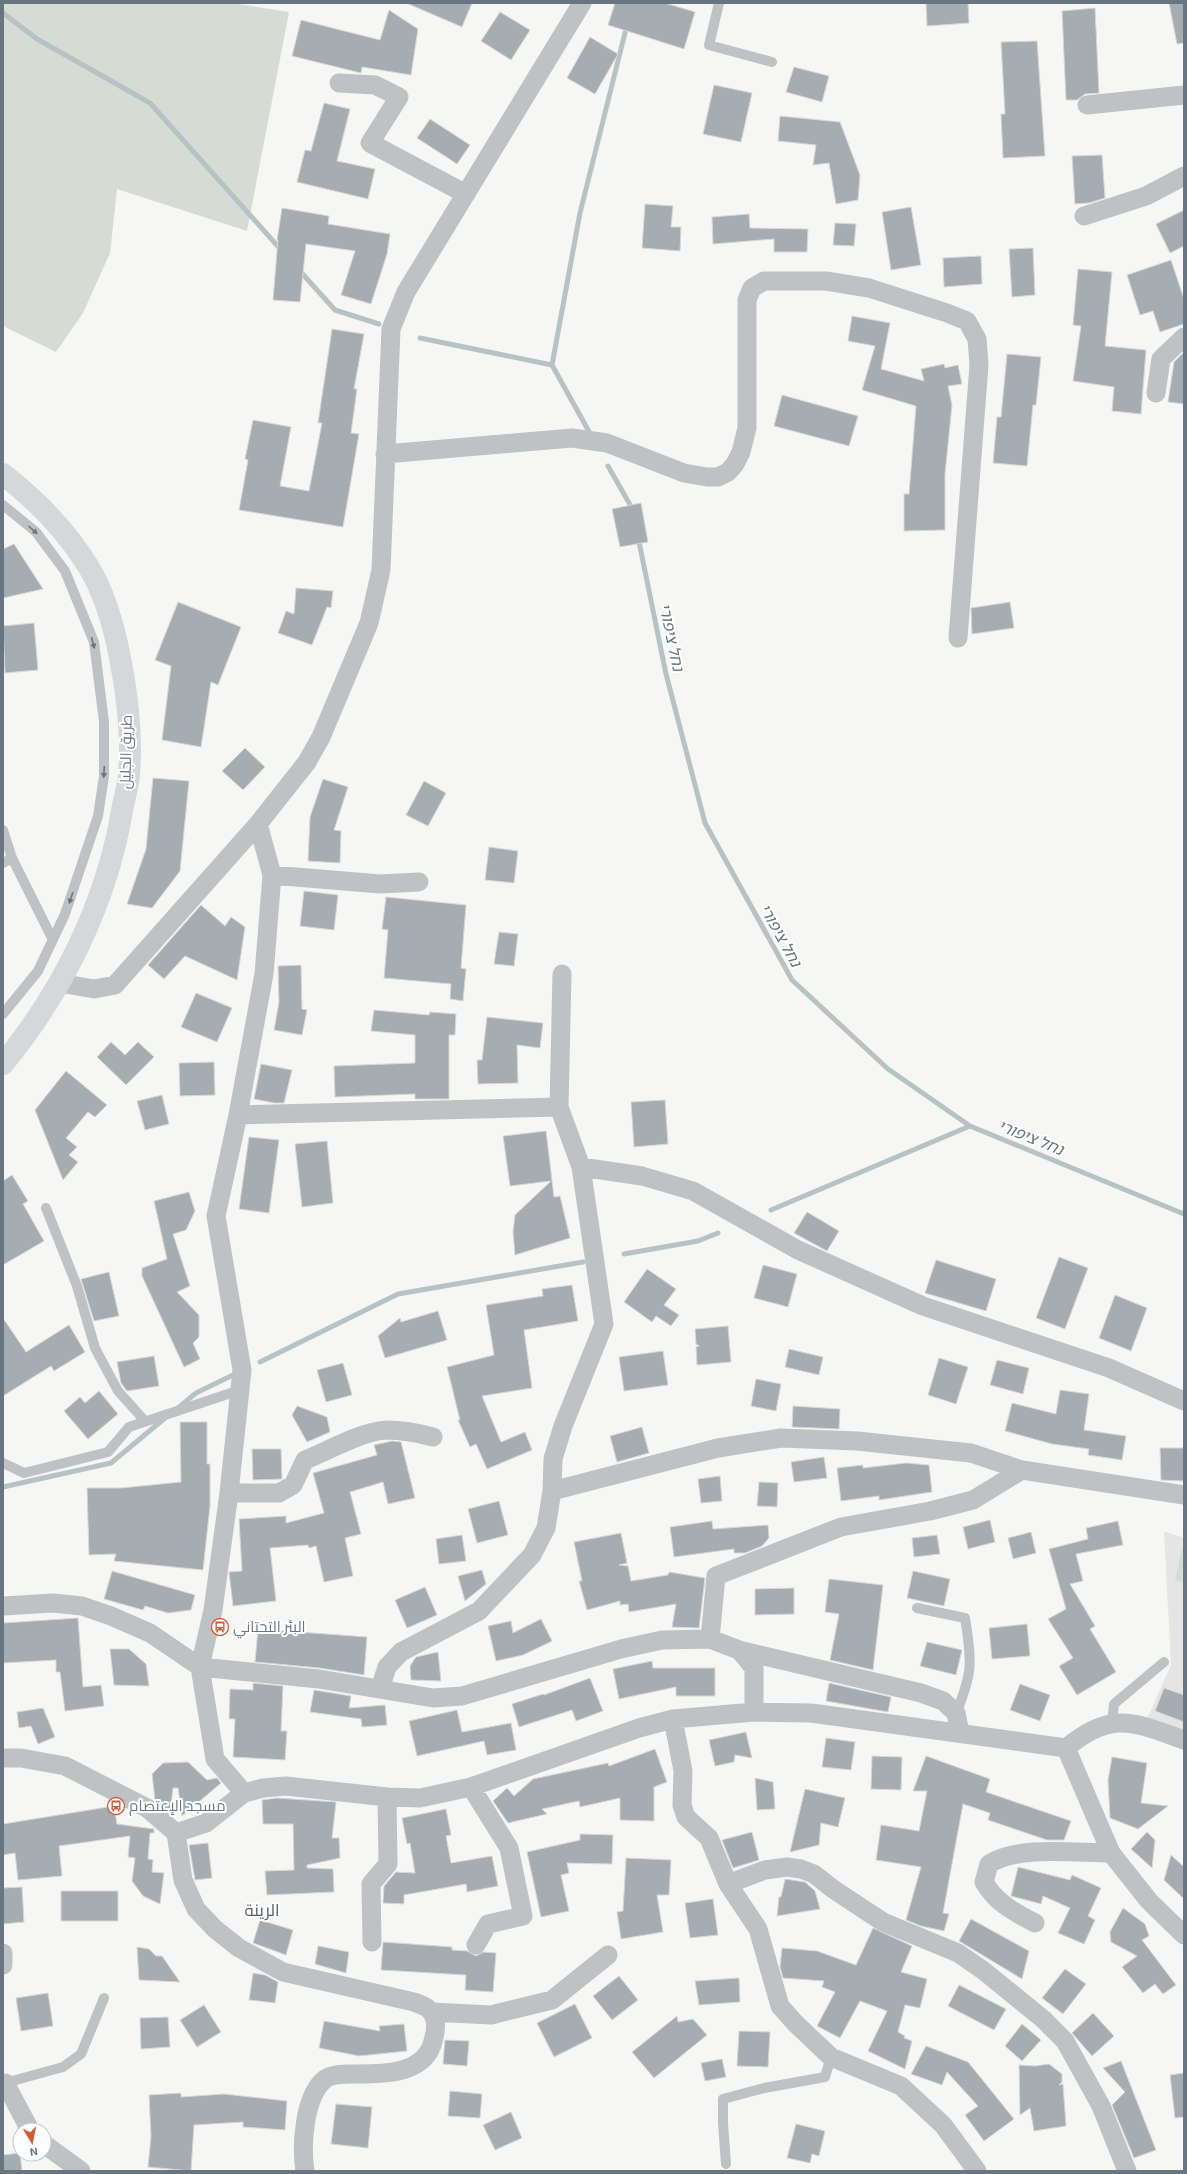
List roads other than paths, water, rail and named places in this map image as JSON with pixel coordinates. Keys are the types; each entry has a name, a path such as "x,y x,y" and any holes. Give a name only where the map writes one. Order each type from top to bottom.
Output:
{"main road":[{"name":"طريق الجليل","path":"3,474 28,494 62,528 89,566 106,602 117,639 124,679 130,732 129,776 110,868 95,910 60,983 3,1064"}],"street":[{"path":"60,983 94,989 115,985 258,824 307,762 321,737 369,623 381,570 391,329 406,292 582,3"},
{"path":"339,83 375,85 399,97 370,143 466,194"},
{"path":"1086,105 1184,95"},
{"path":"1084,216 1146,196 1184,176"},
{"path":"385,454 572,438 607,443 684,473 707,478 718,477 728,472 735,464 741,452 747,428 748,300 752,288 764,281 826,281 869,288 947,313 967,321 977,339 979,365 958,638"},
{"path":"1156,392 1162,359 1184,337"},
{"path":"244,1793 215,1759 200,1667 213,1610 229,1493 242,1370 216,1216 238,1115 264,974 272,876 258,824"},
{"path":"272,876 380,884 419,882"},
{"path":"380,1689 387,1667 401,1652 479,1611 532,1555 546,1528 552,1491 552,1459 563,1426 604,1324 581,1167 559,1107 562,974"},
{"path":"238,1115 559,1107"},
{"path":"581,1167 642,1176 693,1191 798,1250 923,1306 1109,1368 1184,1401"},
{"path":"229,1493 279,1493 293,1485 304,1460 359,1437 385,1430 418,1433 433,1437"},
{"path":"552,1491 718,1448 781,1438 857,1441 971,1453 1022,1470 1184,1496"},
{"path":"710,1639 716,1576 841,1527 930,1511 973,1500 1022,1470"},
{"path":"3,1606 53,1603 82,1606 111,1616 150,1633 200,1667 319,1679 433,1698 462,1696 621,1649 662,1640 710,1639 740,1650 921,1694 943,1701 956,1713 960,1733"},
{"path":"740,1650 754,1668 754,1712"},
{"path":"176,1833 206,1823 244,1793 263,1788 286,1786 387,1797 420,1798 471,1787 639,1728 673,1719 754,1712 811,1712 1066,1748 1096,1727 1112,1723 1133,1724 1184,1740"},
{"path":"673,1719 683,1771 682,1805 686,1817 709,1838 728,1884 758,1929 780,2006 795,2023 831,2057 901,2086 943,2125 977,2171"},
{"path":"1066,1748 1111,1853 1149,1901 1184,1935"},
{"path":"3,1758 21,1758 65,1766 146,1808 176,1833 183,1880 196,1909 215,1929 239,1948 283,1972 414,2002 426,2006 432,2012 436,2032 431,2047 425,2057 416,2065 399,2071 339,2074 326,2078 315,2088 308,2108 305,2136 305,2171"},
{"path":"471,1787 509,1848 523,1916 488,1924 476,1946"},
{"path":"372,1942 371,1884 388,1864 387,1797"},
{"path":"1035,1923 1009,1910 991,1894 984,1882 989,1864 1001,1857 1023,1852 1111,1853"},
{"path":"728,1884 765,1870 787,1867 801,1869 814,1874 833,1889 883,1922 958,1953 984,1971 1043,2019 1065,2041 1101,2106 1127,2171"},
{"path":"3,1953 3,1965"},
{"path":"432,2012 491,2015 552,2000 608,1955"},
{"path":"4,2083 26,2122"},
{"path":"52,2150 81,2171"}],"lane":[{"path":"719,3 709,45 772,62"},
{"path":"3,505 36,532 65,571 94,642 104,722 104,776 98,816 65,914 38,971 3,1014"},
{"path":"3,830 8,860 53,940"},
{"path":"46,1208 77,1286 95,1348 118,1391 145,1421"},
{"path":"3,1463 24,1473 108,1452 129,1427 240,1390"},
{"path":"917,1608 965,1618 971,1669 968,1686 956,1713"},
{"path":"1112,1723 1114,1704 1164,1662"},
{"path":"4,2083 64,2067 81,2054 104,1998"},
{"path":"726,2164 723,2124 724,2099 764,2088 825,2077 831,2057"}],"waterway":[{"path":"3,13 37,39 150,103 282,251"},
{"path":"592,437 552,365 580,213 627,25"},
{"path":"299,270 335,310 379,324"},
{"path":"420,338 552,365"},
{"name":"נחל ציפורי","path":"608,466 633,510"},
{"name":"נחל ציפורי","path":"638,537 666,674 705,823 792,980 888,1069 970,1126 1184,1214"},
{"path":"771,1210 970,1126"},
{"path":"624,1254 698,1241 718,1233"},
{"path":"260,1362 398,1294 583,1262"},
{"path":"178,1408 196,1393 233,1375"},
{"path":"3,1487 111,1463 165,1418"}],"place":[{"name":"البئر التحتاني","path":"220,1627"},
{"name":"مسجد الإعتصام","path":"116,1806"}],"district":[{"name":"الرينة","path":"262,1910"}]}
